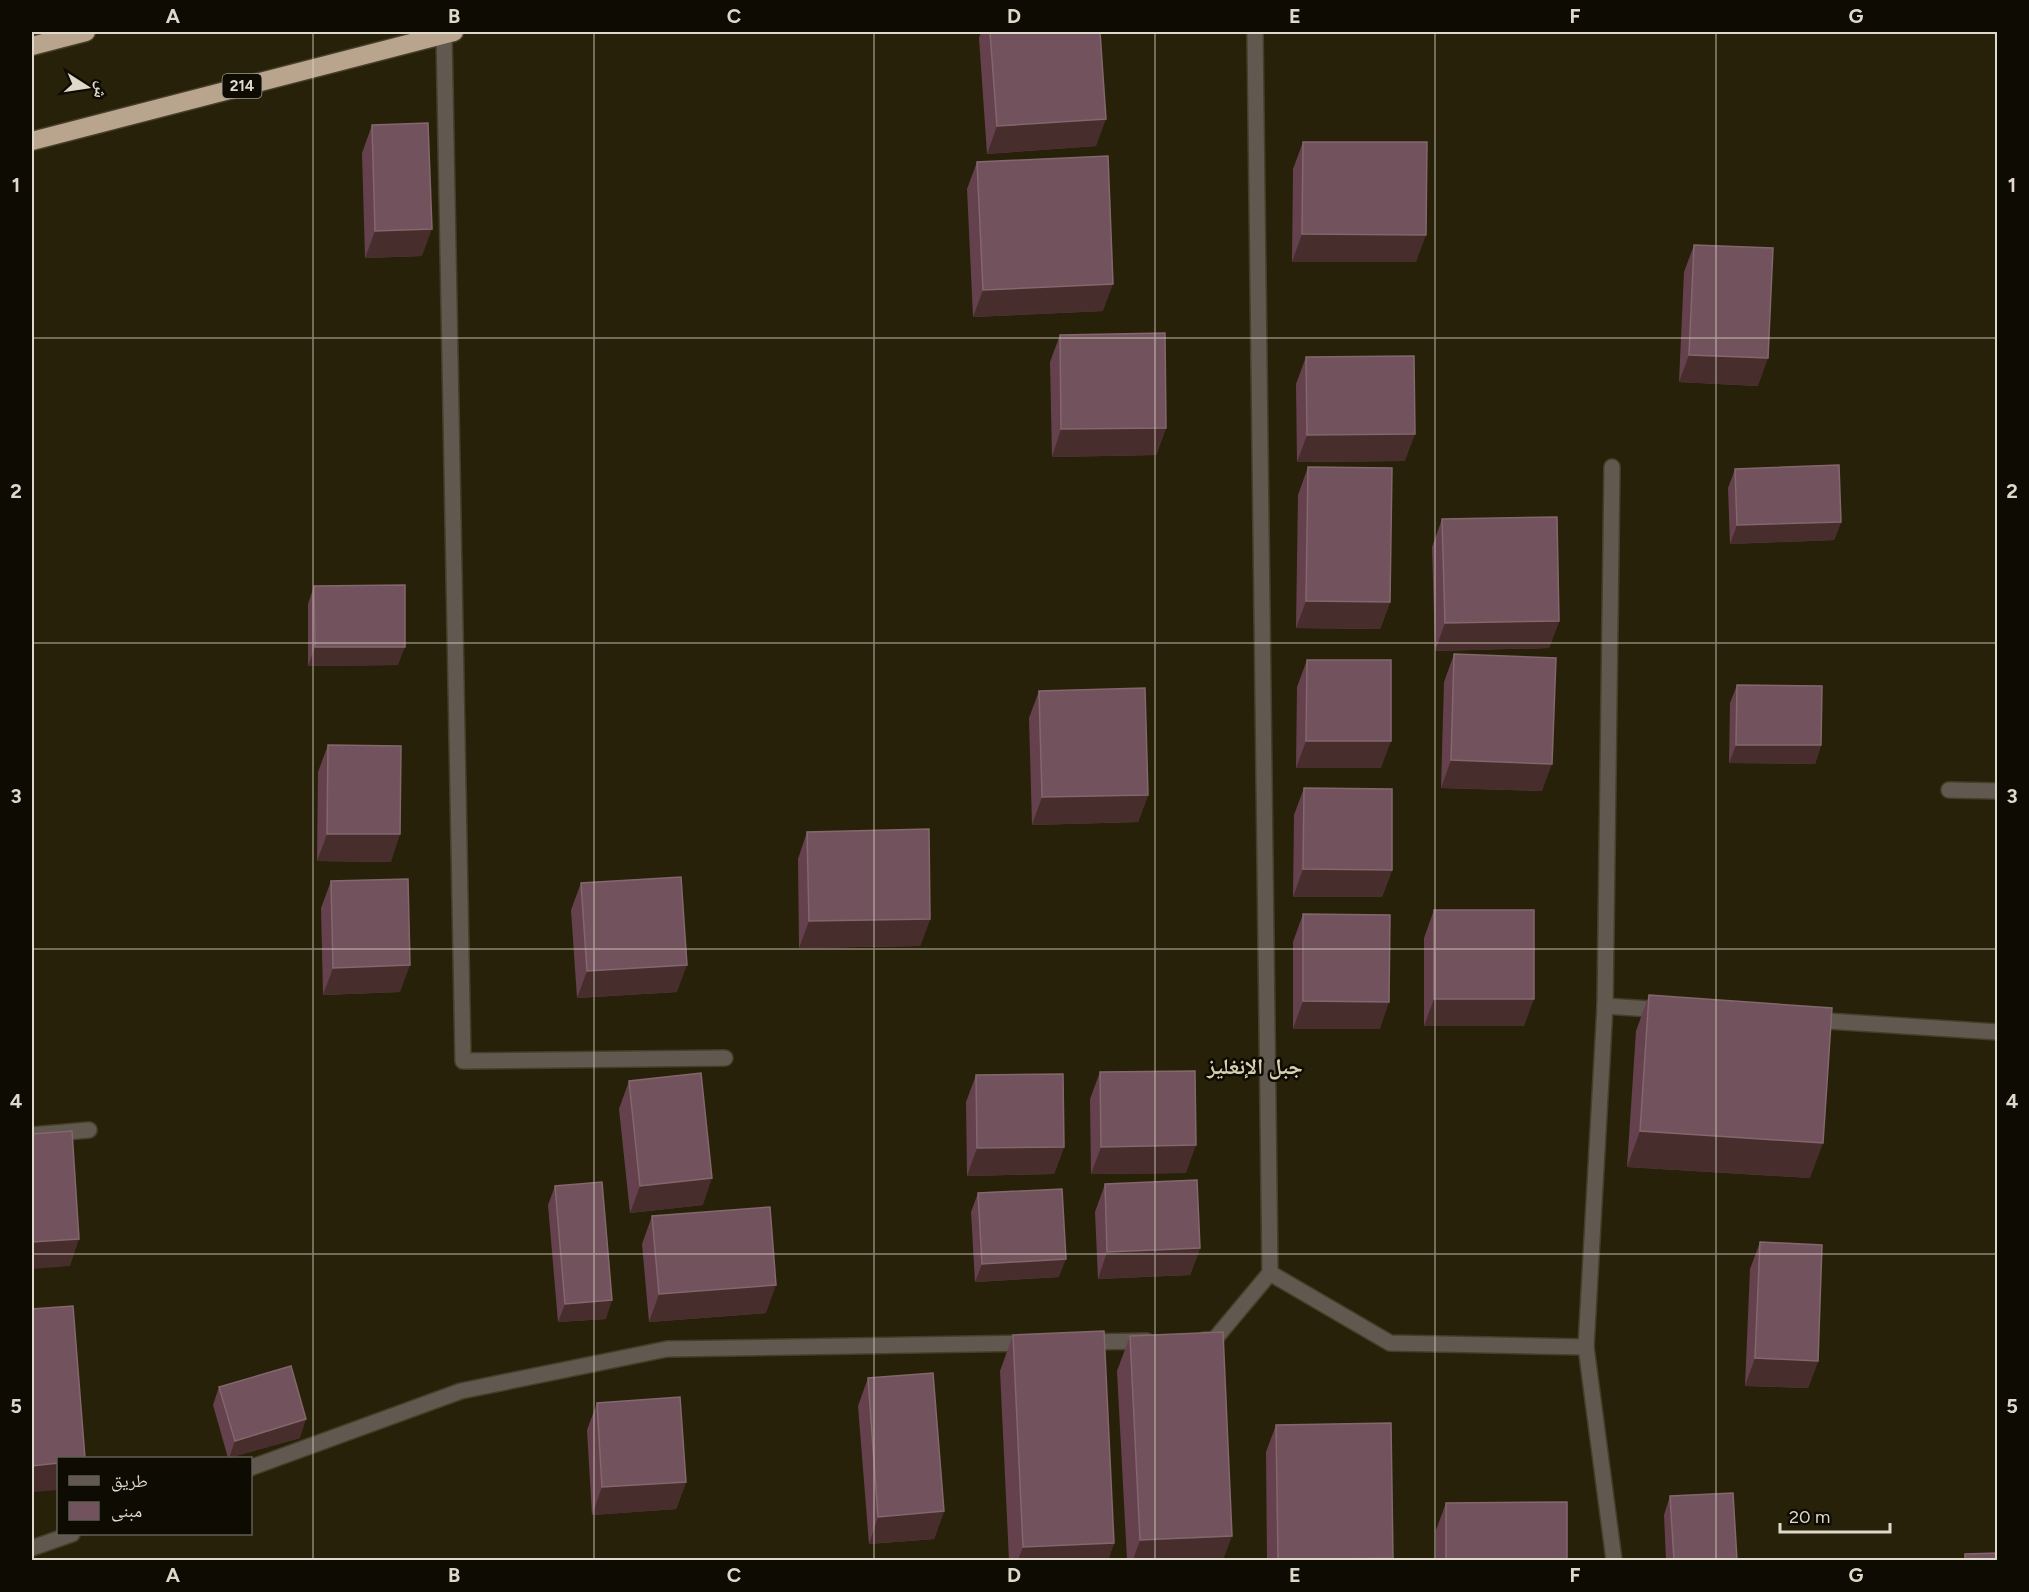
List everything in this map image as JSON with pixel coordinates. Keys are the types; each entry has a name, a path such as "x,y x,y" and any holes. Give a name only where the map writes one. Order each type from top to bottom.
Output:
{"highway":[{"path":"32,46 86,32"},
{"name":"214","path":"32,141 449,32"}],"street":[{"path":"449,32 463,1061 725,1058"},
{"path":"1190,1340 1214,1340 1270,1273 1255,32"},
{"path":"1612,467 1605,1006 1586,1347 1614,1560"},
{"path":"1948,790 1998,791"},
{"path":"1605,1006 1676,1011"},
{"path":"1795,1019 1998,1032"},
{"path":"32,1135 88,1130"},
{"path":"1270,1273 1390,1343 1586,1347"},
{"path":"1070,1342 1166,1341"},
{"path":"252,1467 461,1391 667,1349 1046,1343"},
{"path":"32,1548 67,1535"}],"building":[{"path":"990,32 1100,32 1106,119 997,126"},
{"path":"428,123 432,229 375,231 372,125"},
{"path":"1303,142 1427,142 1426,235 1302,234"},
{"path":"1108,156 1113,284 983,290 977,162"},
{"path":"1694,245 1773,248 1768,358 1689,355"},
{"path":"1165,333 1166,428 1061,429 1060,335"},
{"path":"1414,356 1415,434 1307,435 1306,357"},
{"path":"1839,465 1841,522 1737,525 1735,469"},
{"path":"1308,467 1392,468 1390,602 1306,601"},
{"path":"1557,517 1559,621 1445,623 1442,519"},
{"path":"405,585 405,647 315,647 314,586"},
{"path":"1454,654 1556,658 1552,764 1451,760"},
{"path":"1307,660 1391,660 1391,741 1306,741"},
{"path":"1737,685 1822,686 1821,745 1736,745"},
{"path":"1145,688 1148,795 1042,797 1039,691"},
{"path":"328,745 401,746 400,834 327,834"},
{"path":"1304,788 1392,789 1392,870 1303,869"},
{"path":"929,829 930,919 809,921 807,832"},
{"path":"681,877 687,965 587,971 581,883"},
{"path":"408,879 410,965 333,968 331,881"},
{"path":"1434,910 1534,910 1534,999 1434,999"},
{"path":"1303,914 1390,915 1389,1002 1303,1001"},
{"path":"1649,995 1832,1008 1823,1143 1640,1131"},
{"path":"1195,1071 1196,1145 1101,1147 1100,1072"},
{"path":"701,1073 712,1178 640,1186 629,1081"},
{"path":"1063,1074 1064,1147 977,1148 976,1075"},
{"path":"72,1131 79,1239 32,1242 32,1134"},
{"path":"1197,1180 1200,1248 1107,1252 1105,1184"},
{"path":"602,1182 612,1300 565,1304 555,1186"},
{"path":"1062,1189 1066,1259 982,1264 978,1193"},
{"path":"770,1207 776,1285 659,1294 652,1216"},
{"path":"1760,1242 1822,1245 1818,1361 1755,1358"},
{"path":"73,1306 85,1457 57,1457 57,1463 32,1466 32,1309"},
{"path":"1104,1331 1114,1543 1023,1547 1013,1335"},
{"path":"1223,1332 1232,1536 1140,1540 1130,1336"},
{"path":"291,1366 306,1419 235,1441 219,1387"},
{"path":"933,1373 944,1511 878,1517 868,1378"},
{"path":"680,1397 686,1482 602,1487 597,1403"},
{"path":"1391,1423 1393,1558 1278,1560 1276,1425"},
{"path":"1733,1493 1737,1560 1674,1560 1670,1496"},
{"path":"1567,1502 1567,1560 1446,1560 1446,1503"},
{"path":"1998,1553 1998,1560 1965,1560 1965,1554"}],"district":[{"name":"جبل الإنغليز","path":"1255,1066"}]}
